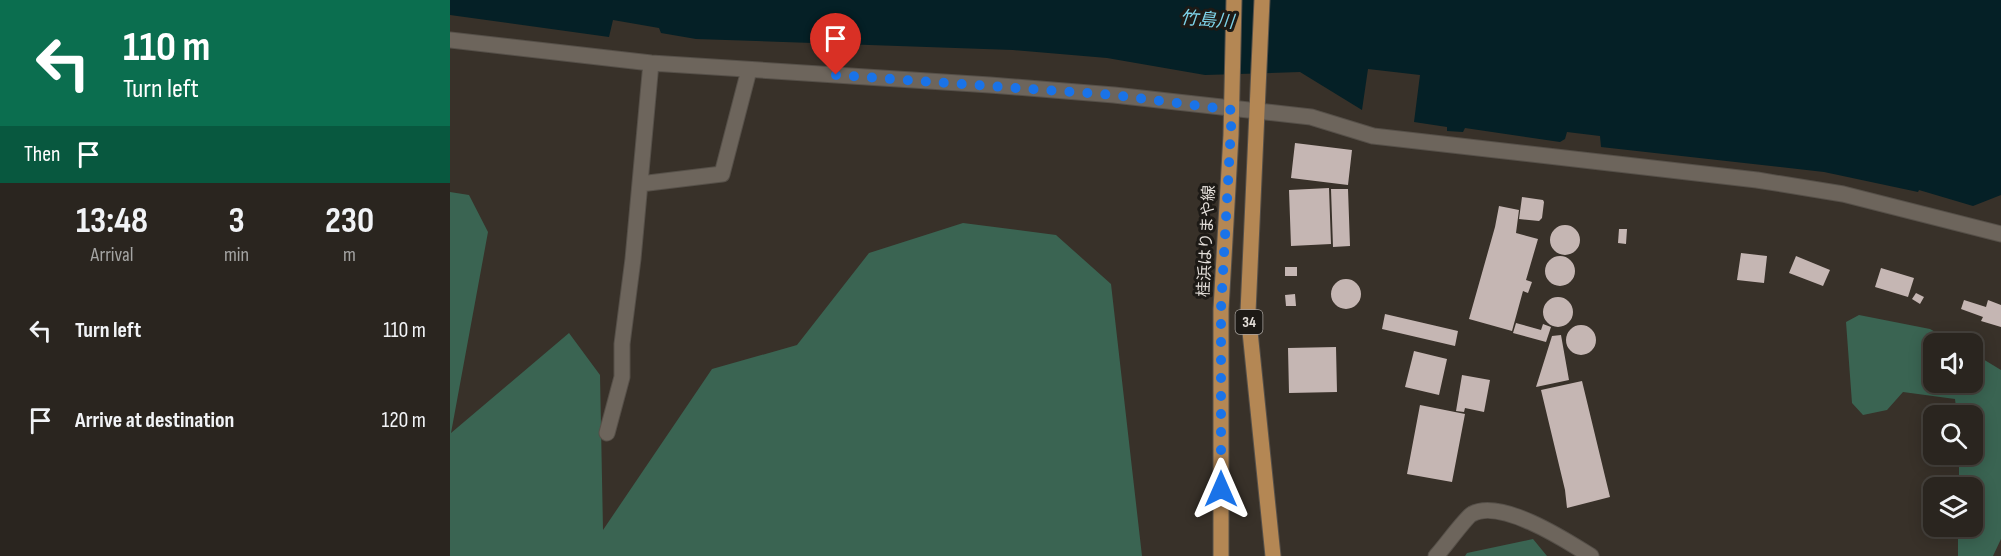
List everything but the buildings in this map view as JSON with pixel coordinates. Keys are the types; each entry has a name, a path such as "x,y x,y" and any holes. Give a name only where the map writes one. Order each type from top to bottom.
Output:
{"main road":[{"name":"桂浜はりまや線","path":"1221,556 1221,309 1232,110 1234,0"},
{"name":"34","path":"1262,0 1248,312 1273,556"}],"street":[{"path":"450,40 651,63 1069,92 1311,117 1373,136 1757,180 1843,194 2001,234"},
{"path":"607,433 622,377 622,344 633,259 651,63"},
{"path":"640,184 722,174 749,70"},
{"path":"1436,556 1472,514 1491,510 1509,513 1552,532 1591,556"}],"green space":[{"path":"450,192 469,195 488,232 451,433 569,333 600,375 603,530 712,369 797,345 869,253 963,223 1056,235 1111,284 1142,556 450,556"},
{"path":"1859,315 1930,329 1937,333 1923,333 1923,393 1983,393 1983,359 2001,370 2001,539 1993,556 1958,556 1958,537 1983,537 1983,477 1959,477 1959,465 1983,465 1983,405 1956,405 1955,399 1903,392 1887,410 1863,415 1852,403 1846,322"},
{"path":"1533,539 1547,556 1465,556 1467,553"}],"water":[{"name":"竹島川","path":"450,0 2001,0 2001,195 1973,206 1919,190 1918,192 1824,172 1601,147 1600,136 1567,132 1565,139 1560,142 1465,128 1463,132 1447,131 1447,127 1414,122 1420,75 1368,69 1362,110 1300,72 1205,75 1107,58 1013,50 696,39 661,33 659,28 613,20 609,37 450,15"}],"route":[{"path":"836,75 1114,95 1232,110 1221,309 1221,489"}]}
